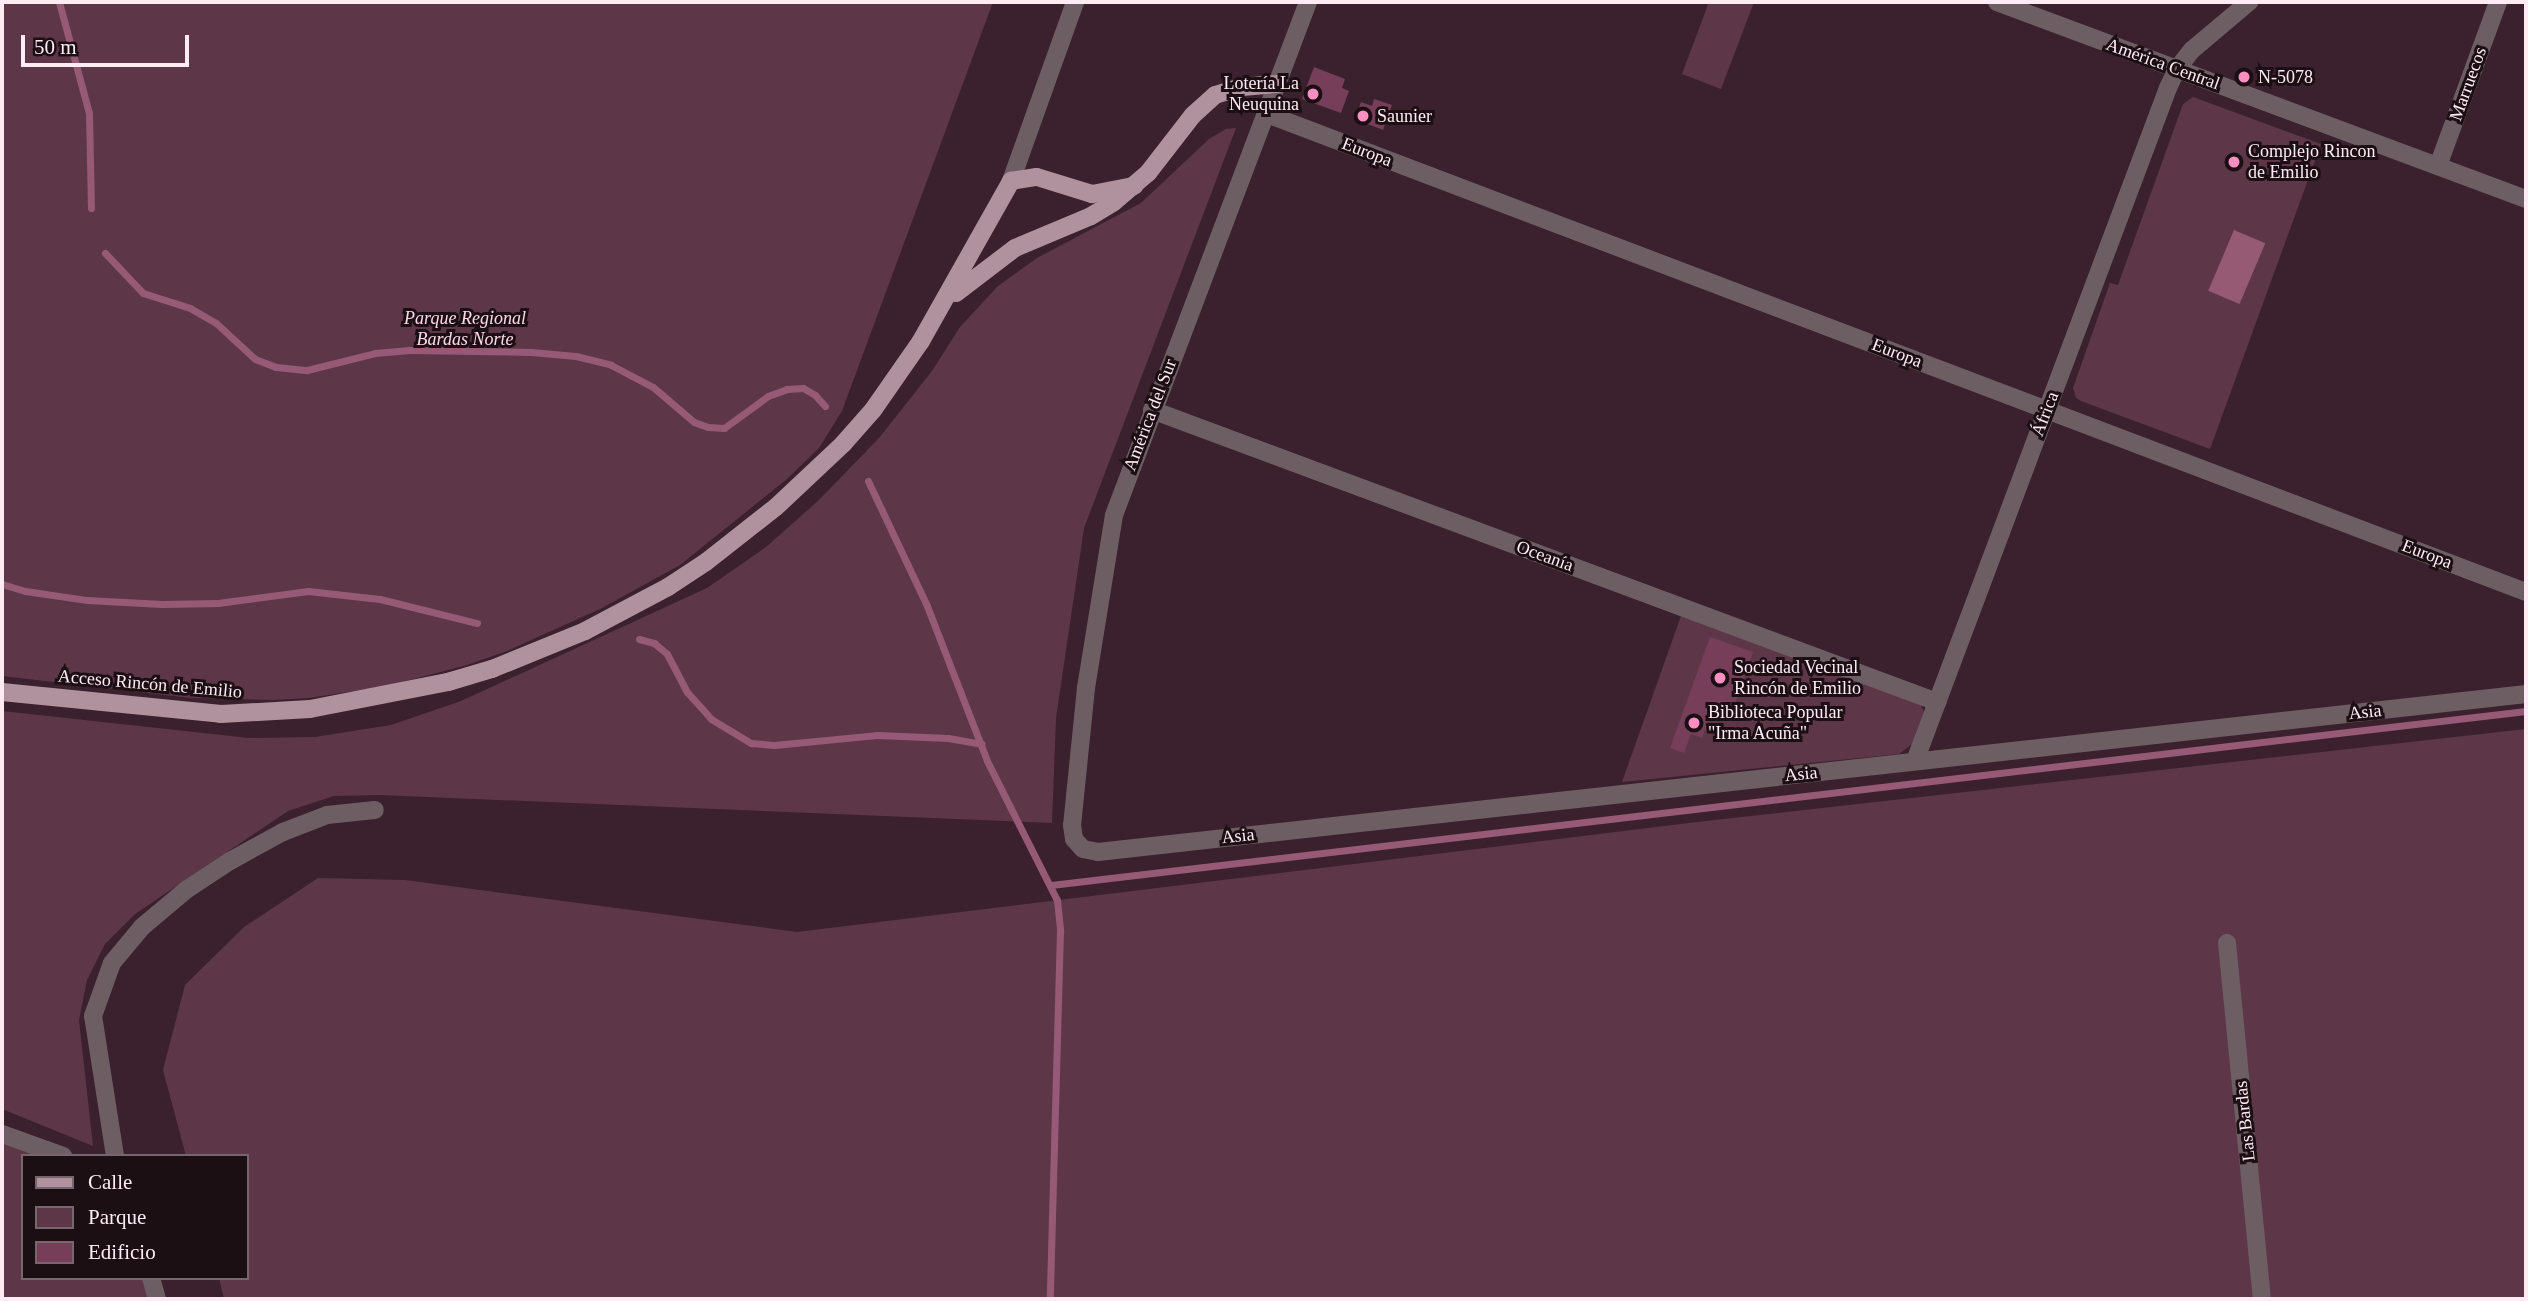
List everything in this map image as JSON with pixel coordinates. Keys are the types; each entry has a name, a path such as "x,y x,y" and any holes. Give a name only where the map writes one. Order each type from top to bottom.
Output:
{"main road":[{"name":"Acceso Rincón de Emilio","path":"945,302 972,277 1015,248 1102,210 1134,186 1160,159 1203,103 1228,90 1278,84"},
{"path":"1011,181 1037,177 1092,194 1134,186"},
{"name":"Acceso Rincón de Emilio","path":"2,692 181,712 265,713 310,709 401,694 492,669 535,653 668,587 743,535 776,507 835,452 873,410 945,302 1011,181"}],"street":[{"name":"Acceso Rincón de Emilio","path":"1011,181 1075,2"},
{"name":"América del Sur","path":"1078,846 1072,825 1081,729 1109,538 1121,492 1308,2"},
{"name":"América Central","path":"1997,2 2526,199"},
{"path":"2177,69 2192,50 2249,2"},
{"name":"Marruecos","path":"2438,166 2498,2"},
{"name":"África","path":"1915,761 2177,69"},
{"name":"Europa","path":"1267,114 2526,592"},
{"name":"Oceanía","path":"1152,410 1937,702"},
{"name":"Asia","path":"1078,846 1098,852 2526,694"},
{"path":"115,1154 93,1016 112,963 142,927 186,890 230,861 283,832 327,815 375,810"},
{"name":"Las Bardas","path":"2227,943 2262,1299"},
{"path":"2,1134 57,1154"},
{"path":"151,1280 157,1299"}],"green space":[{"name":"Parque Regional Bardas Norte","path":"2,2 993,2 842,411 819,448 787,479 680,565 600,609 507,651 467,665 387,686 309,698 272,700 191,698 2,676"},
{"path":"1709,2 1754,2 1721,89 1682,74"},
{"path":"2193,97 2321,144 2210,449 2081,401 2076,398 2073,388 2110,283 2118,285 2183,104"},
{"path":"1236,128 1084,528 1056,718 1052,823 380,795 334,796 288,811 135,914 105,944 87,980 79,1020 93,1146 2,1109 2,711 249,738 315,737 391,725 461,701 707,588 766,547 818,501 879,438 932,371 960,327 998,286 1037,258 1141,203 1209,139 1226,129"},
{"path":"1681,616 1920,704 1924,712 1912,744 1899,754 1622,782"},
{"path":"2526,729 2526,1299 224,1299 219,1280 248,1280 248,1154 185,1154 163,1070 185,985 244,927 318,878 405,880 797,932 1697,822"},
{"path":"2,1134 57,1154 21,1154 21,1280 152,1280 157,1299 2,1299"}],"shaded area":[{"path":"2234,230 2265,243 2240,304 2208,291"}],"building":[{"path":"1314,67 1345,79 1342,88 1349,91 1341,113 1302,99"},
{"path":"1374,99 1392,105 1383,130 1355,119 1361,102 1372,106"},
{"name":"Sociedad Vecinal Rincón de Emilio","path":"1710,637 1753,652 1730,718 1712,712 1702,738 1691,734 1684,753 1670,748"}],"waterway":[{"path":"59,2 89,113 91,208"},
{"path":"105,253 143,293 190,308 216,323 255,359 276,367 307,370 375,353 410,350 531,352 576,356 611,365 653,387 694,422 708,427 724,428 768,396 787,389 803,388 815,395 825,406"},
{"path":"868,481 927,606 987,761 1057,900 1060,931 1050,1299"},
{"path":"2,584 25,591 87,600 162,604 218,603 308,591 380,599 477,623"},
{"path":"639,639 654,643 667,654 687,692 711,719 751,743 774,745 877,735 948,738 981,744"},
{"path":"1051,885 2526,711"}],"place":[{"name":"N-5078","path":"2244,77"},
{"name":"Lotería La Neuquina","path":"1313,94"},
{"name":"Saunier","path":"1363,116"},
{"name":"Complejo Rincon de Emilio","path":"2234,162"},
{"name":"Sociedad Vecinal Rincón de Emilio","path":"1720,678"},
{"name":"Biblioteca Popular \"Irma Acuña\"","path":"1694,723"}]}
